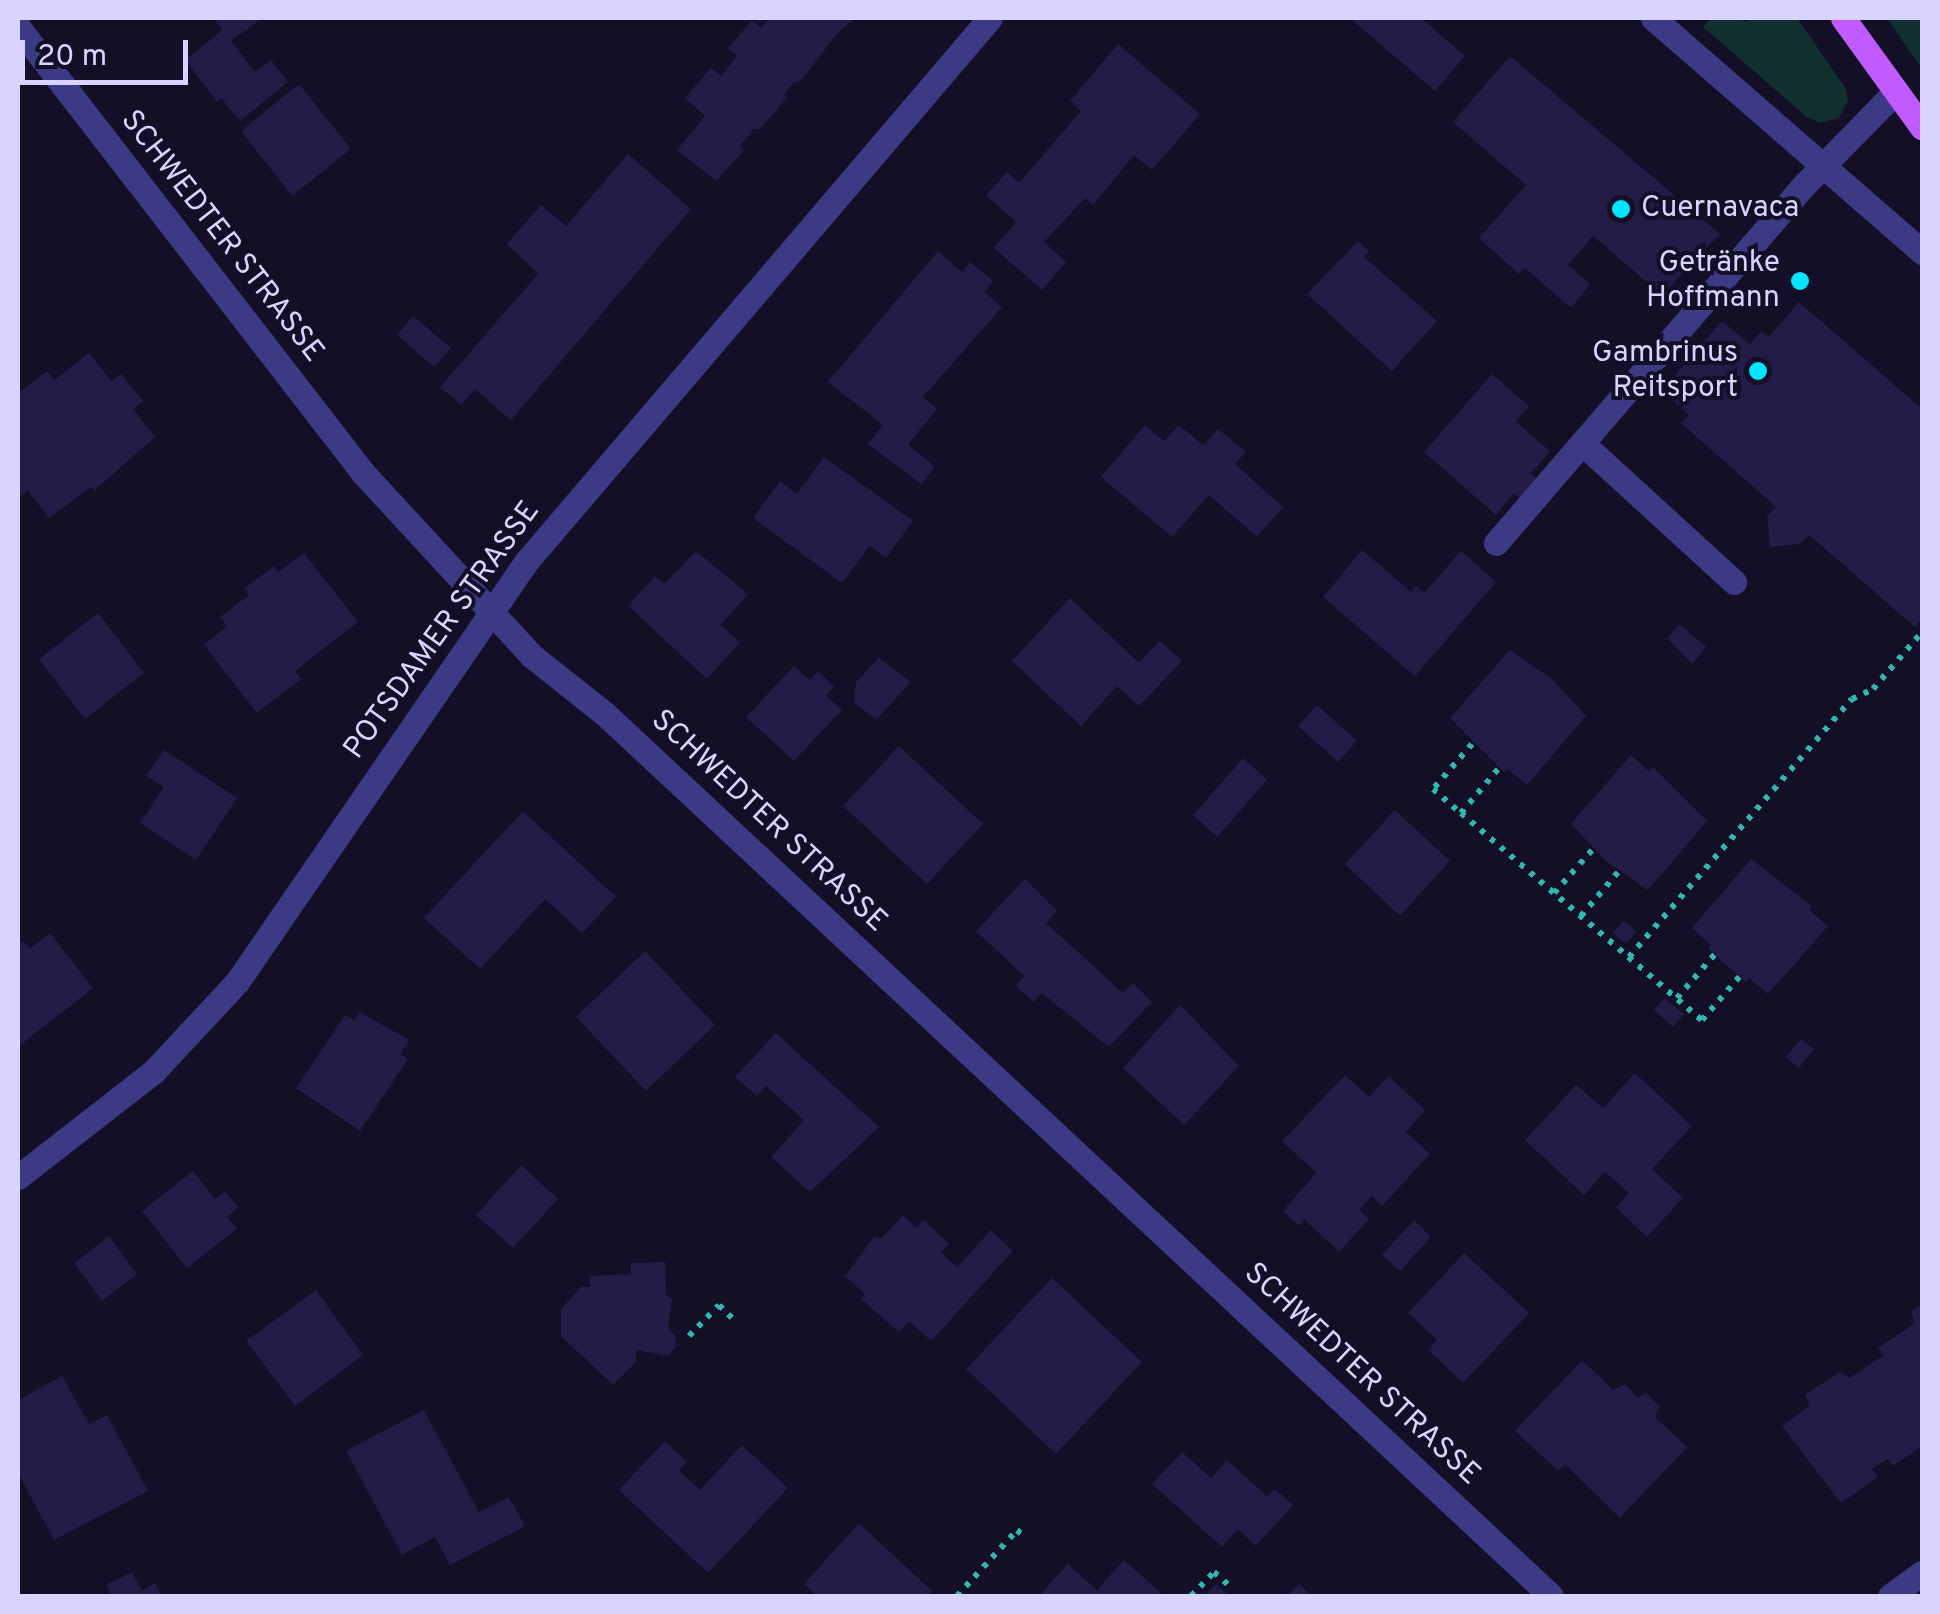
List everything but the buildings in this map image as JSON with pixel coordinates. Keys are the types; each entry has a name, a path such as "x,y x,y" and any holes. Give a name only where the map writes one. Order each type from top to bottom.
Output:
{"main road":[{"path":"1844,18 1922,127"}],"street":[{"name":"POTSDAMER STRASSE","path":"18,1177 154,1071 237,982 526,562 990,18"},
{"path":"1653,18 1922,252"},
{"name":"SCHWEDTER STRASSE","path":"18,27 364,474 532,656 605,714 1551,1596"},
{"path":"1496,543 1822,164 1896,91"},
{"path":"1582,443 1734,582"},
{"path":"1890,1596 1922,1574"}],"path":[{"path":"1629,957 1852,699 1873,689 1922,632"},
{"path":"1472,744 1432,789 1460,814 1702,1020 1740,976"},
{"path":"1460,814 1499,768"},
{"path":"1554,894 1593,849"},
{"path":"1581,916 1619,872"},
{"path":"1677,998 1715,954"},
{"path":"690,1336 719,1305 734,1320"},
{"path":"957,1596 1017,1530 1027,1540"},
{"path":"1191,1596 1214,1572 1233,1589"}],"green space":[{"path":"1711,18 1739,18 1745,22 1752,18 1797,18 1846,89 1848,101 1839,118 1820,123 1807,117 1703,27"},
{"path":"1887,18 1922,18 1922,69"}],"place":[{"name":"Cuernavaca","path":"1621,209"},
{"name":"Getränke Hoffmann","path":"1800,281"},
{"name":"Gambrinus Reitsport","path":"1758,371"}]}
